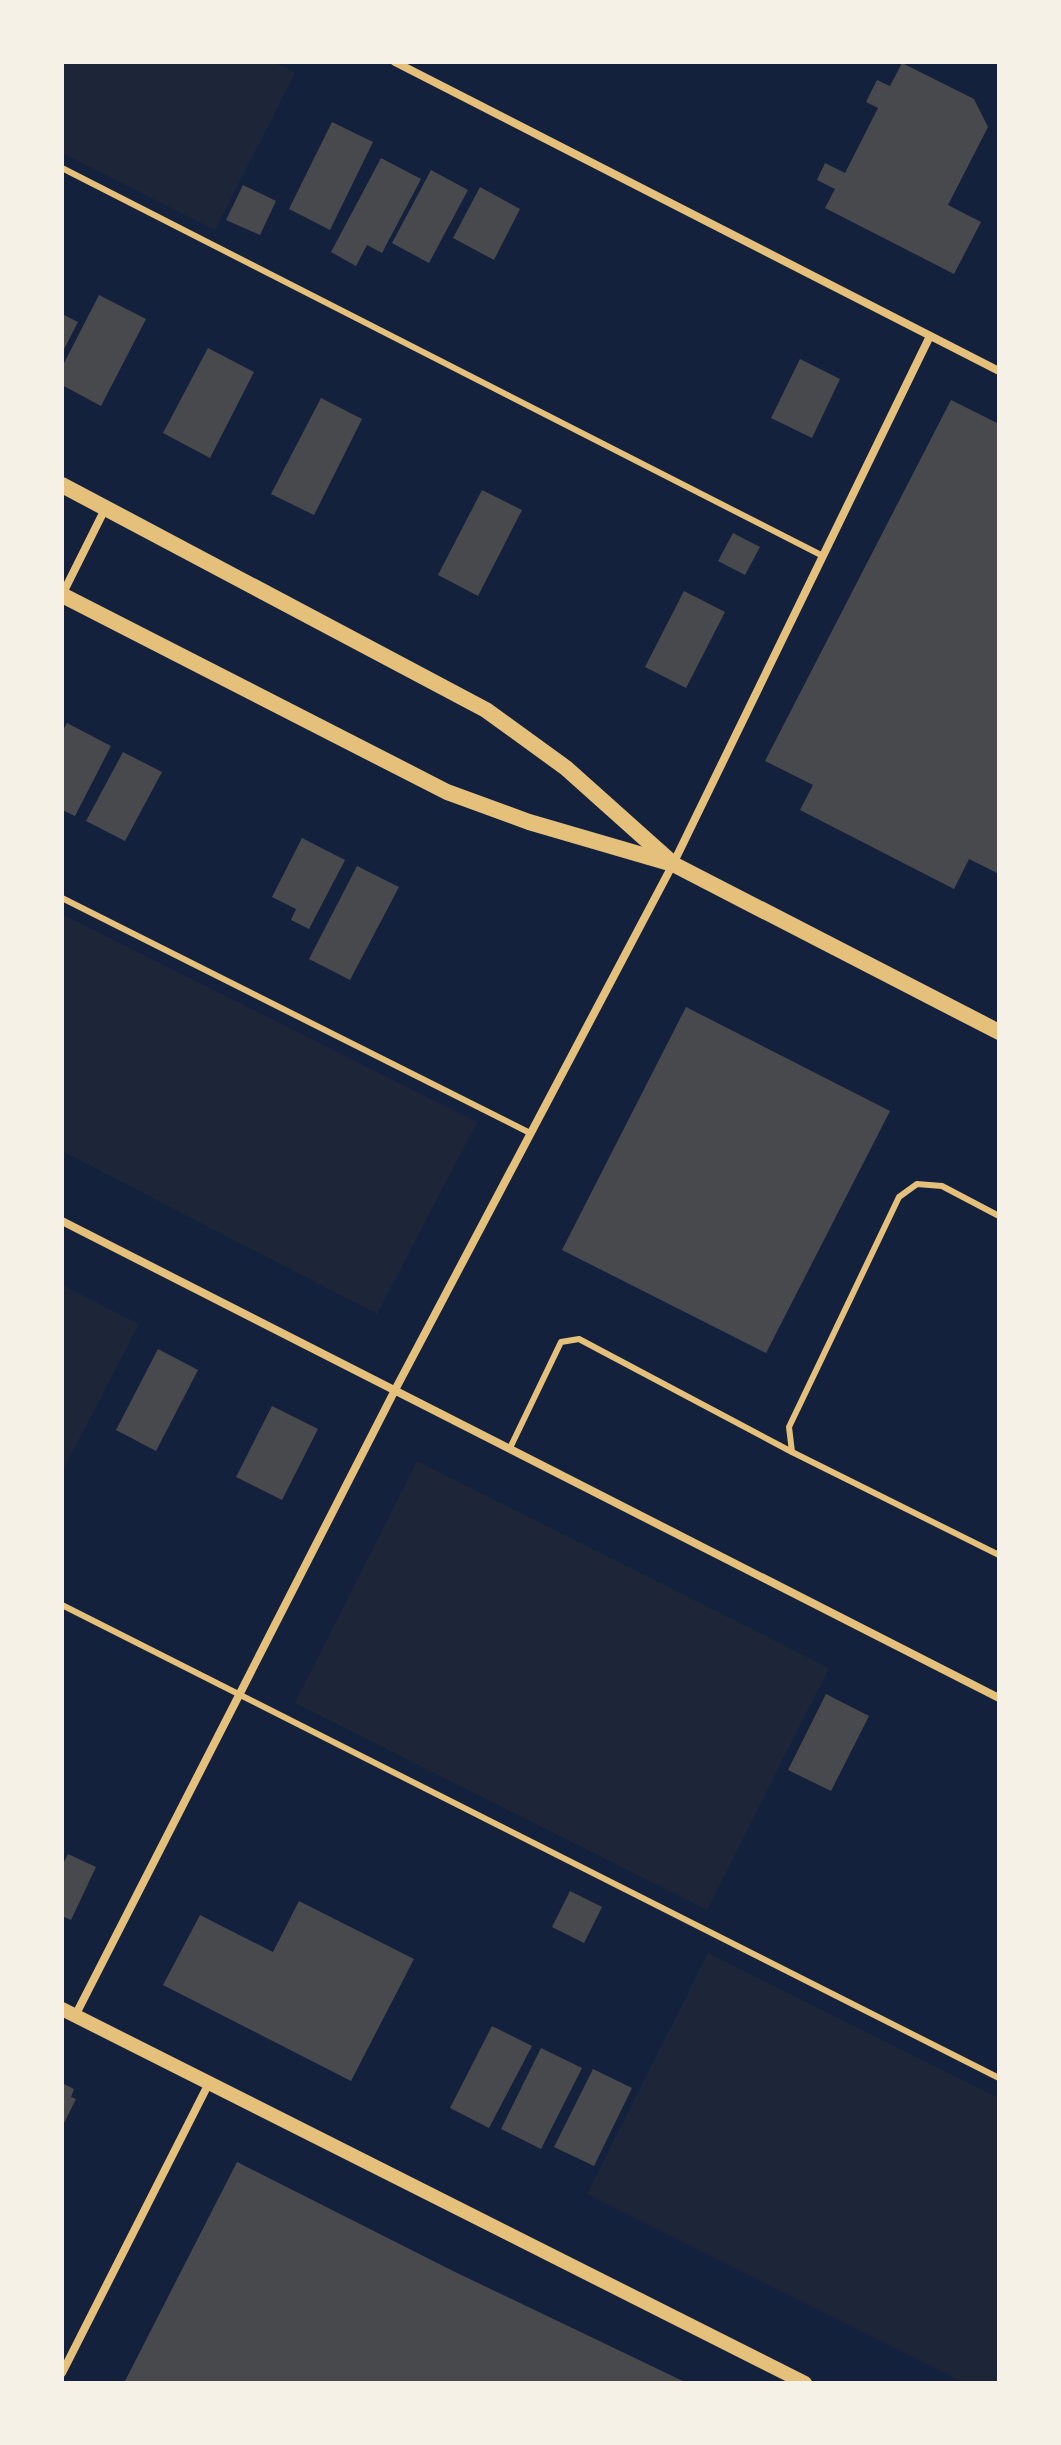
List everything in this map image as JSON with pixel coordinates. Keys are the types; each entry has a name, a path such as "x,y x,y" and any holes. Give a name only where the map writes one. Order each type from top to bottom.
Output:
{"main road":[{"path":"62,485 486,710 566,768 673,864"},
{"path":"62,595 447,792 529,822 673,864 999,1032"}],"street":[{"path":"395,62 999,371"},
{"path":"805,2383 788,2379 69,2012 240,1694 395,1390 673,864 930,336"},
{"path":"62,595 106,507"},
{"path":"62,1221 999,1698"},
{"path":"62,2373 209,2083"}],"lane":[{"path":"62,168 821,555"},
{"path":"62,898 530,1133"},
{"path":"792,1452 789,1427 899,1197 917,1184 942,1186 999,1216"},
{"path":"510,1448 561,1342 569,1338 579,1339 792,1452 999,1555"},
{"path":"62,1605 999,2078"}],"shaded area":[{"path":"62,62 274,62 295,73 215,230 62,153"},
{"path":"62,914 477,1122 377,1314 62,1151"},
{"path":"62,1285 139,1324 62,1472"},
{"path":"417,1461 829,1668 707,1910 295,1703"},
{"path":"708,1953 999,2098 999,2383 965,2383 587,2194"}],"building":[{"path":"902,63 974,99 988,127 948,205 981,222 954,274 825,208 835,189 817,180 825,163 845,173 878,108 866,102 877,80 890,86"},
{"path":"332,122 373,142 330,230 289,209"},
{"path":"381,158 421,179 382,253 367,245 356,266 331,252"},
{"path":"431,170 468,190 429,263 392,243"},
{"path":"243,185 276,201 260,235 226,220"},
{"path":"480,187 520,209 494,260 453,238"},
{"path":"99,295 146,319 101,406 62,385 62,367"},
{"path":"62,314 78,322 62,353"},
{"path":"208,348 254,372 210,458 163,433"},
{"path":"800,359 840,379 812,438 771,418"},
{"path":"321,398 362,419 314,515 271,494"},
{"path":"951,400 999,424 999,874 969,859 954,889 800,810 813,785 765,761"},
{"path":"482,490 522,510 478,596 438,575"},
{"path":"733,533 760,547 745,575 718,561"},
{"path":"684,591 725,612 686,688 645,667"},
{"path":"67,723 111,746 75,816 62,810 62,732"},
{"path":"123,752 162,772 125,841 86,821"},
{"path":"302,838 345,860 309,929 291,920 296,909 272,897"},
{"path":"357,866 399,887 350,980 309,959"},
{"path":"686,1007 890,1111 766,1353 562,1250"},
{"path":"158,1349 198,1370 156,1451 116,1430"},
{"path":"272,1406 318,1429 282,1500 236,1477"},
{"path":"826,1694 869,1716 831,1791 788,1770"},
{"path":"68,1854 96,1867 71,1920 62,1916 62,1866"},
{"path":"570,1891 602,1907 584,1943 552,1927"},
{"path":"299,1901 414,1959 351,2081 163,1985 200,1915 273,1952"},
{"path":"492,2026 532,2046 489,2128 450,2108"},
{"path":"541,2048 582,2068 541,2149 501,2129"},
{"path":"593,2069 632,2088 594,2166 554,2147"},
{"path":"62,2083 74,2089 71,2097 76,2099 62,2127"},
{"path":"237,2162 453,2271 687,2383 124,2383"}]}
